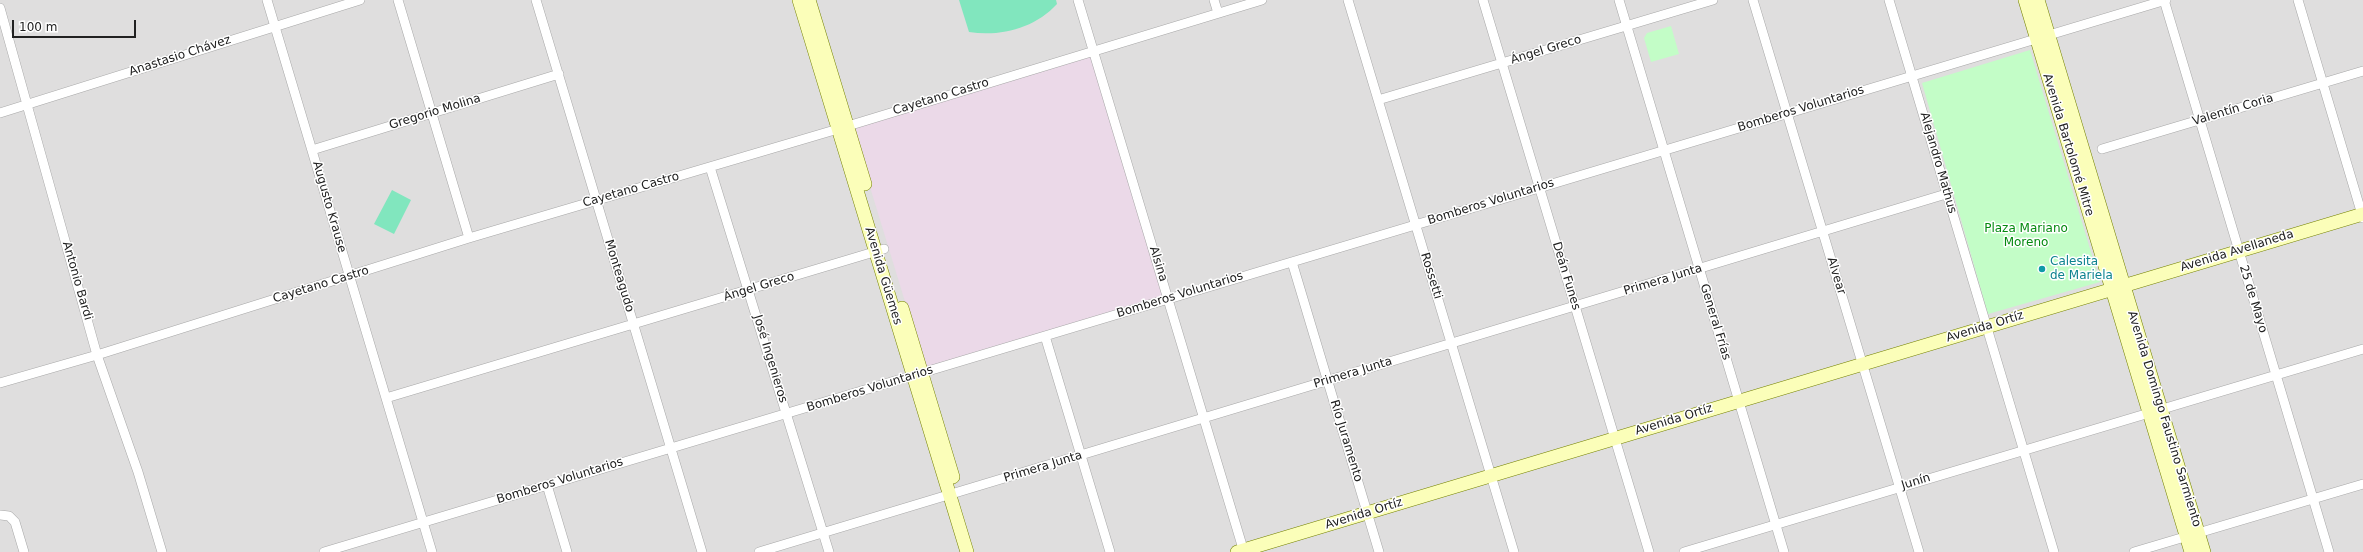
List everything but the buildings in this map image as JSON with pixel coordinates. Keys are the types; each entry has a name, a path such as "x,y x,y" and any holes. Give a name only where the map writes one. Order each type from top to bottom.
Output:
{"main road":[{"name":"Avenida Güemes","path":"800,0 843,127"},
{"name":"Avenida Güemes","path":"809,0 843,127 880,251 954,494 975,552"},
{"name":"Avenida Bartolomé Mitre","path":"2025,0 2042,37 2117,287"},
{"name":"Avenida Bartolomé Mitre","path":"2038,0 2042,37"},
{"name":"Avenida Avellaneda","path":"2117,287 2363,215"},
{"name":"Avenida Ortíz","path":"1242,551 2117,287"},
{"name":"Avenida Domingo Faustino Sarmiento","path":"2117,287 2162,409 2192,535 2191,552"},
{"name":"Avenida Domingo Faustino Sarmiento","path":"2117,287 2149,413 2192,535 2204,552"},
{"name":"Avenida Güemes","path":"954,494 967,552"}],"street":[{"name":"Augusto Krause","path":"267,0 432,552"},
{"name":"Anastasio Chávez","path":"0,113 275,25 360,0"},
{"path":"398,0 469,238"},
{"name":"Monteagudo","path":"536,0 702,552"},
{"name":"Alsina","path":"1078,0 1169,299 1242,551"},
{"path":"1214,0 1218,13"},
{"name":"Cayetano Castro","path":"0,383 97,355 469,238 710,167 1262,0"},
{"name":"Rossetti","path":"1348,0 1514,552"},
{"name":"Deán Funes","path":"1483,0 1649,552"},
{"name":"General Frías","path":"1619,0 1784,552"},
{"name":"Ángel Greco","path":"1378,100 1713,0"},
{"name":"Alvear","path":"1753,0 1919,552"},
{"name":"Alejandro Mathus","path":"1889,0 2054,552"},
{"name":"Bomberos Voluntarios","path":"324,552 2165,0"},
{"name":"25 de Mayo","path":"2165,0 2329,552"},
{"path":"2298,0 2363,215"},
{"name":"Antonio Bardi","path":"0,8 97,355 138,472 162,552"},
{"name":"Valentín Coria","path":"2102,149 2363,71"},
{"name":"Gregorio Molina","path":"312,150 559,74"},
{"name":"José Ingenieros","path":"710,167 788,414 829,552"},
{"name":"Primera Junta","path":"759,552 1946,194"},
{"name":"Ángel Greco","path":"386,398 880,251"},
{"name":"Río Juramento","path":"1292,262 1379,552"},
{"path":"1045,336 1110,552"},
{"name":"Junín","path":"1684,552 2363,349"},
{"path":"2134,552 2363,484"},
{"path":"547,485 567,552"},
{"path":"4,515 15,522 24,552"}],"shaded area":[{"path":"0,0 2363,0 2363,552 0,552"},
{"path":"1092,55 1164,296 925,367 852,128"}],"green space":[{"path":"959,0 1056,0 1057,4 1048,12 1028,25 1005,32 981,33 969,32"},
{"path":"1671,26 1679,54 1651,62 1644,38 1647,33"},
{"name":"Plaza Mariano Moreno","path":"2030,50 2100,282 1988,314 1922,83"},
{"path":"392,190 411,200 394,234 374,224"}],"place":[{"name":"Calesita de Mariela","path":"2042,269"}]}
